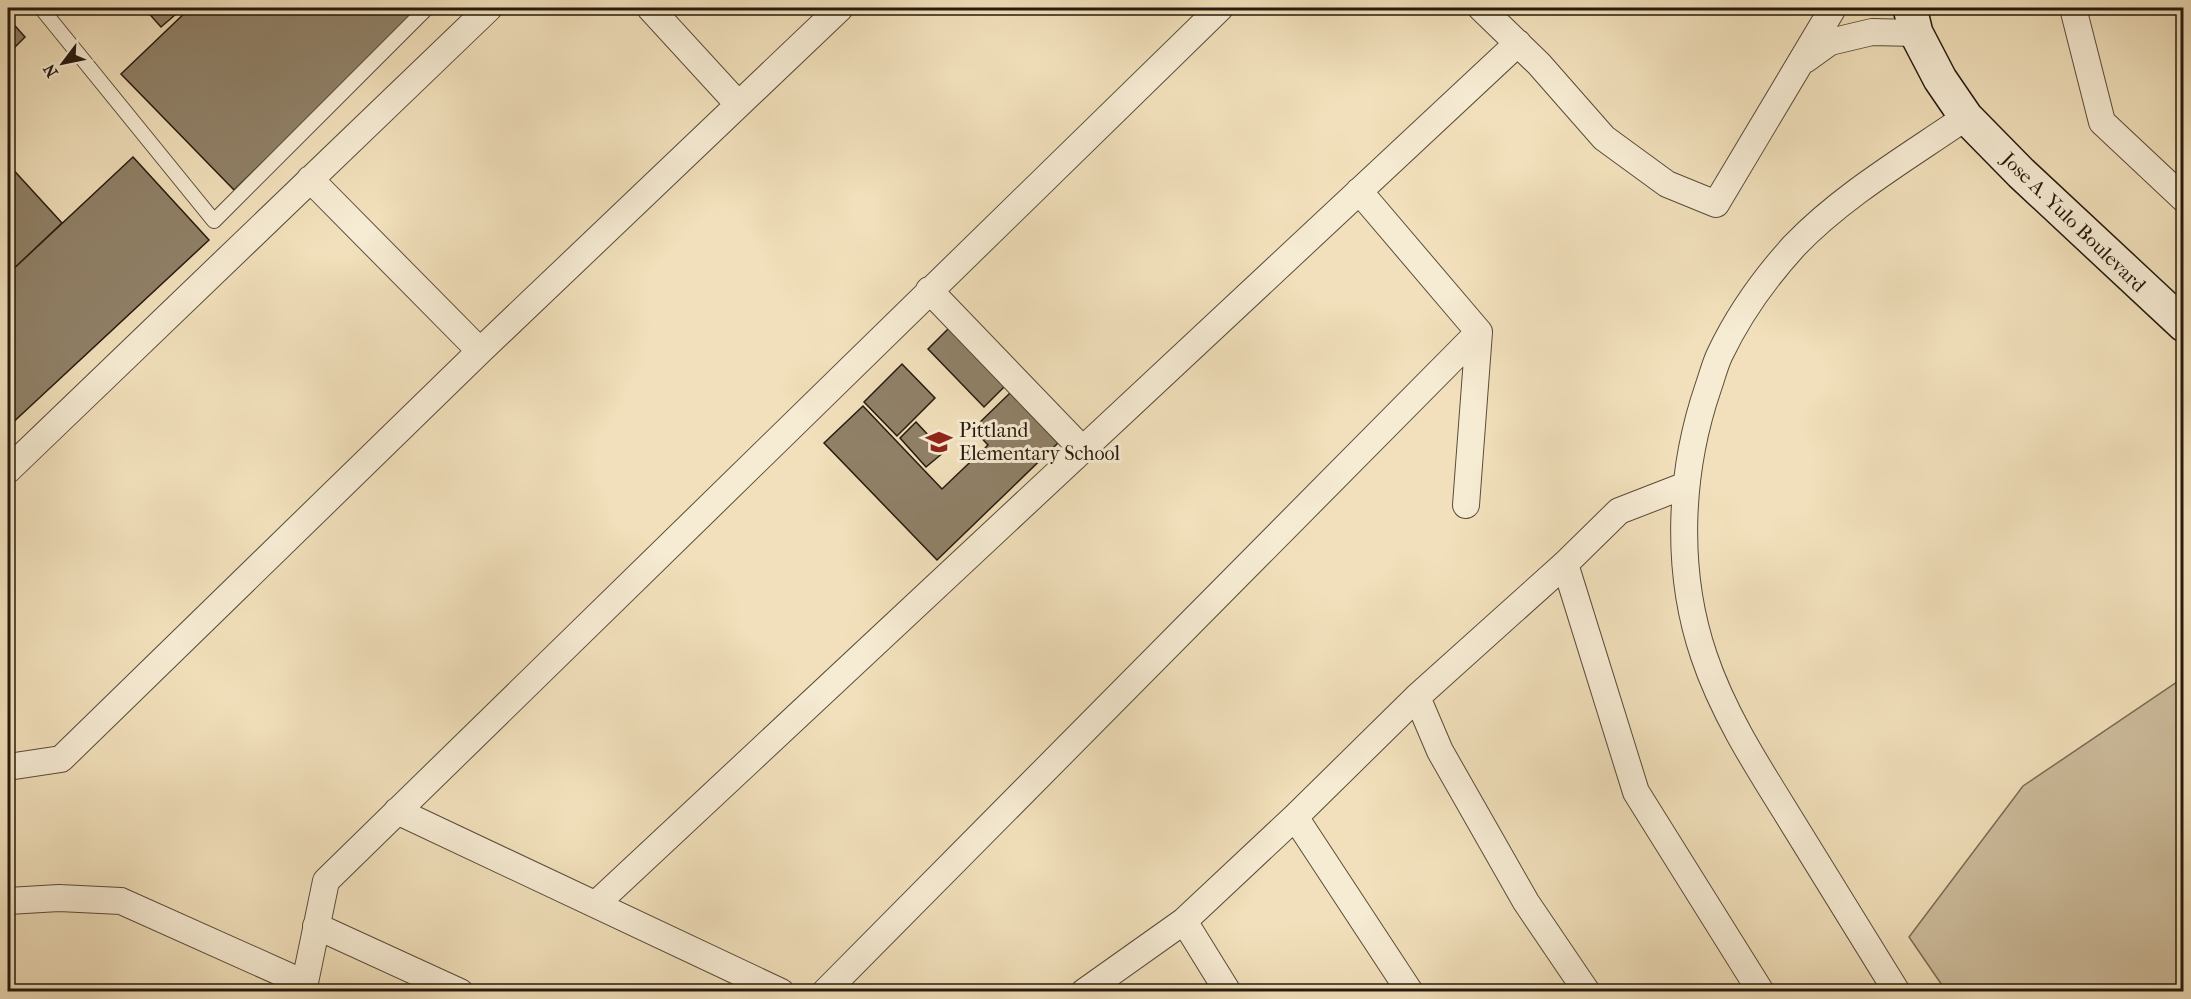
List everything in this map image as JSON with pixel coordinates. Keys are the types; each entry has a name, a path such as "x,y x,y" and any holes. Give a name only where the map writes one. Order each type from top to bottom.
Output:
{"main road":[{"name":"Jose A. Yulo Boulevard","path":"1913,20 1940,79 1965,117 2184,326"}],"street":[{"path":"8,470 489,8"},
{"path":"650,8 738,104"},
{"path":"8,766 61,759 480,351 840,8"},
{"path":"8,902 59,898 121,901 303,987 327,881 397,810 1220,8"},
{"path":"1481,8 1518,43 1604,138 1667,184 1716,204 1833,8"},
{"path":"2073,8 2102,122 2184,199"},
{"path":"1796,68 1830,42 1913,20"},
{"path":"596,904 1518,43"},
{"path":"1897,992 1756,764 1726,706 1704,656 1689,596 1685,544 1686,485 1697,421 1719,355 1755,292 1796,245 1838,208 1965,117"},
{"path":"310,179 480,351"},
{"path":"1359,191 1479,332 1466,505"},
{"path":"929,290 1082,450"},
{"path":"825,992 1479,332"},
{"path":"1084,992 1184,921 1295,817 1417,697 1619,511 1686,485"},
{"path":"1564,564 1636,792 1761,992"},
{"path":"1417,697 1440,751 1526,902 1587,992"},
{"path":"397,810 781,992"},
{"path":"1295,817 1410,992"},
{"path":"1184,921 1228,992"},
{"path":"316,926 460,992"}],"lane":[{"path":"41,8 214,221 427,8"}],"shaded area":[{"path":"2183,678 2183,991 1946,991 1909,937 2023,786"}],"building":[{"path":"144,8 183,8 161,27"},
{"path":"190,8 423,8 234,190 121,74"},
{"path":"8,18 25,37 8,54"},
{"path":"133,157 209,240 8,427 8,274"},
{"path":"8,164 62,223 8,274"},
{"path":"949,328 1005,386 984,407 928,349"},
{"path":"902,364 935,398 897,436 864,402"},
{"path":"1010,393 1058,443 937,560 824,443 863,406 942,489 988,445 973,429"},
{"path":"916,422 944,452 926,467 900,438"}],"place":[{"name":"Pittland Elementary School","path":"939,442"}]}
